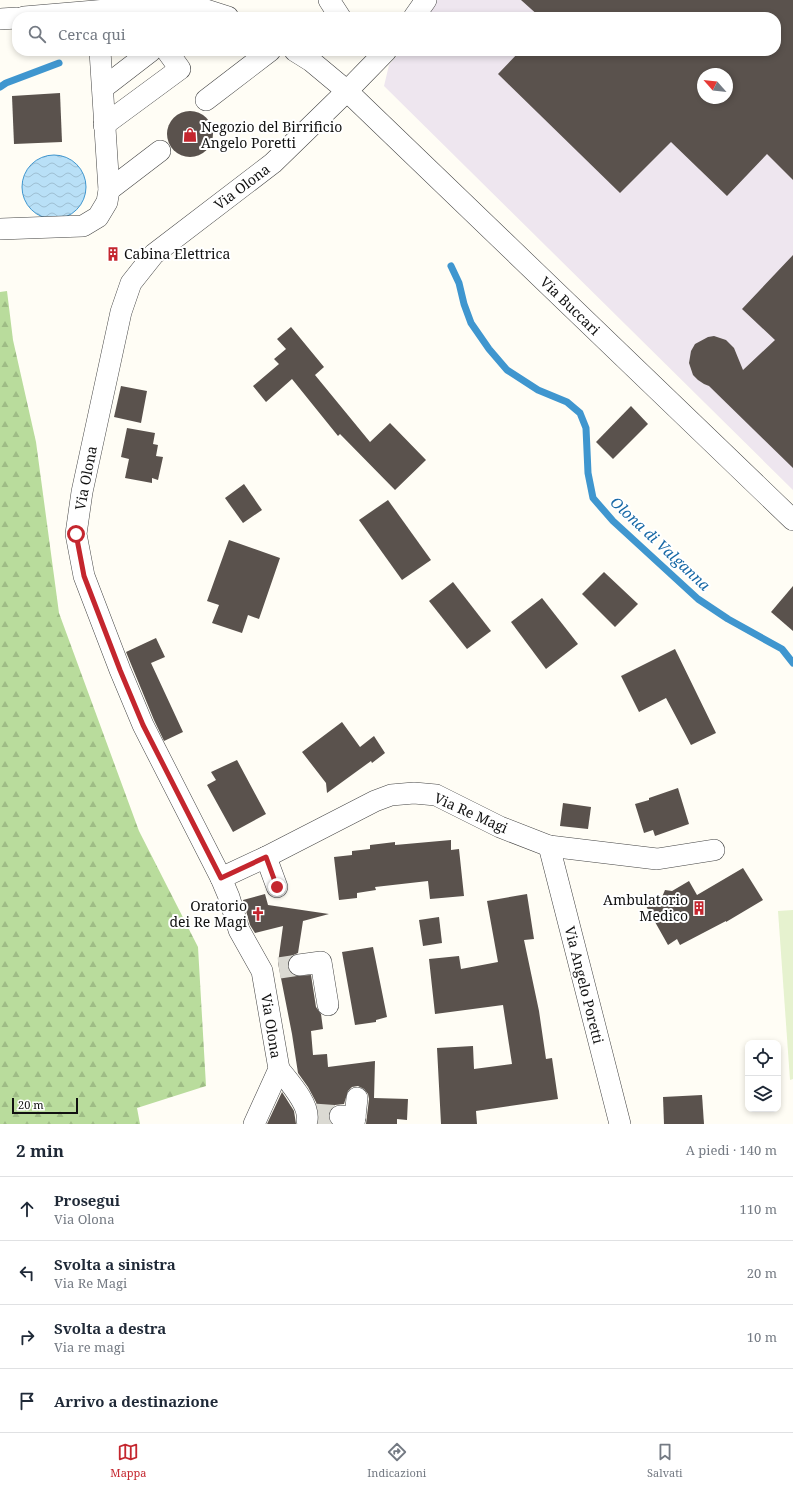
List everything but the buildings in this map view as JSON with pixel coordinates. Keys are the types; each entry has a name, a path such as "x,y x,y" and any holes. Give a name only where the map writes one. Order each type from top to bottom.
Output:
{"street":[{"path":"329,0 337,12"},
{"path":"418,12 426,0"},
{"path":"115,12 165,6 203,9 212,12"},
{"path":"0,19 12,18"},
{"path":"0,229 83,226 98,217 107,202 109,190 100,56"},
{"path":"103,88 145,56"},
{"path":"104,125 180,68 171,56"},
{"path":"206,100 263,56"},
{"name":"Via Buccari","path":"304,56 347,91 793,520"},
{"name":"Via Olona","path":"254,1124 279,1069 280,968 239,930 229,897 221,878 143,725 120,670 84,576 76,534 82,492 121,312 131,283 154,254 273,163 347,91 375,56"},
{"path":"109,190 160,151"},
{"name":"Via Re Magi","path":"221,878 266,857 375,801 391,795 414,793 436,795 500,827 549,846 657,859 714,850"},
{"name":"Via Angelo Poretti","path":"549,846 620,1124"},
{"path":"266,857 277,887"},
{"path":"280,968 321,962 328,1005"},
{"path":"279,1069 304,1104 309,1116"}],"shaded area":[{"path":"435,0 793,0 793,490 384,86 389,65 397,56 781,56 781,12 428,12"}],"green space":[{"path":"7,291 13,340 36,442 59,613 139,831 198,947 206,1086 137,1108 140,1124 0,1124 0,292"},
{"path":"793,910 793,1079 790,1080 778,911"}],"water":[{"path":"48,155 60,155 77,164 84,175 86,187 84,199 77,210 60,219 48,219 36,214 27,205 22,193 22,181 27,169 36,160"}],"waterway":[{"name":"Olona di Valganna","path":"0,87 6,83 59,63"},
{"name":"Olona di Valganna","path":"451,266 459,283 464,304 471,323 489,349 507,370 538,390 567,402 580,413 586,428 588,473 593,498 613,521 698,599 728,619 782,649 793,663"}],"tunnel":[{"path":"279,968 299,965"},
{"path":"313,1114 340,1116"}],"place":[{"name":"Negozio del Birrificio Angelo Poretti","path":"190,135"},
{"name":"Cabina Elettrica","path":"113,254"},
{"name":"Ambulatorio Medico","path":"699,908"},
{"name":"Oratorio dei Re Magi","path":"258,914"}],"route":[{"path":"76,534 84,576 143,725 221,878 266,857 277,887"}]}
